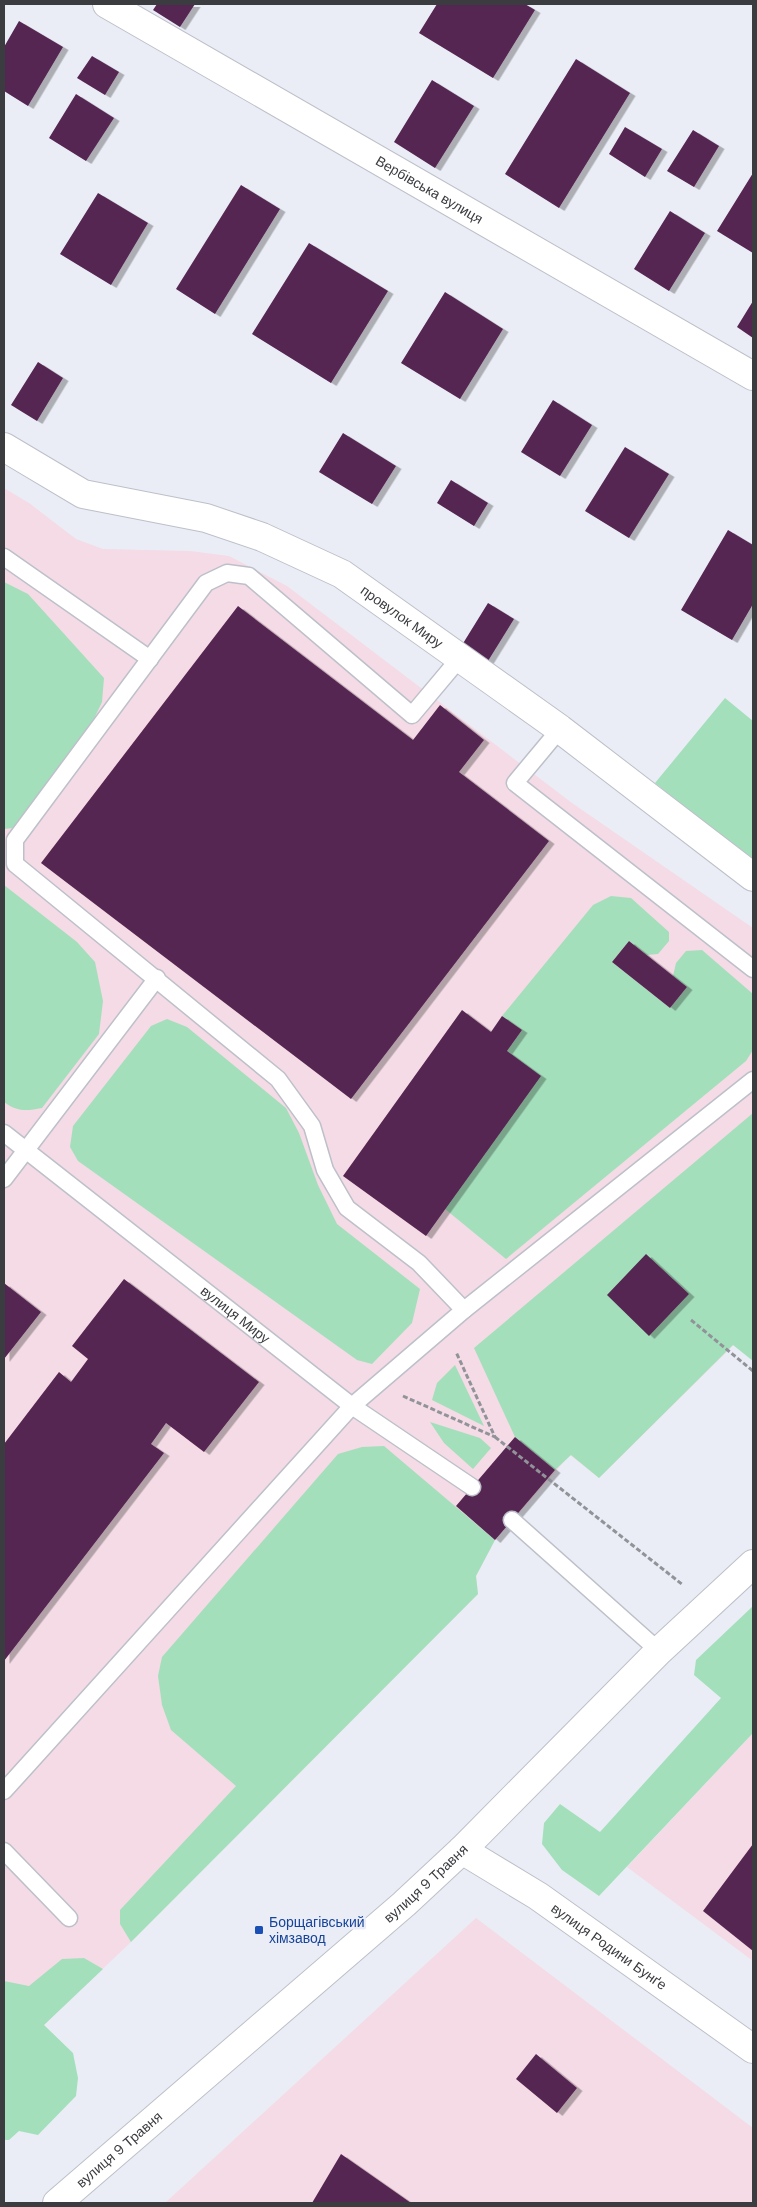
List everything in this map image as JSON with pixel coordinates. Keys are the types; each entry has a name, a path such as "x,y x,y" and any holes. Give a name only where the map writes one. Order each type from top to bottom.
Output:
{"street":[{"name":"Вербівська вулиця","path":"107,4 753,376"},
{"name":"провулок Миру","path":"4,447 83,494 206,518 262,537 342,574 560,729 753,877"},
{"name":"вулиця 9 Травня","path":"57,2203 305,1990 462,1850 659,1651 753,1564"},
{"name":"вулиця Родини Бунґе","path":"462,1850 538,1896 753,2049"}],"lane":[{"path":"4,557 150,659"},
{"path":"458,658 412,716 249,576 227,573 206,583 16,840 15,864 278,1079 312,1126 325,1170 347,1208 419,1263 464,1310"},
{"path":"560,729 515,783 753,968"},
{"path":"4,1179 156,978"},
{"path":"4,1791 352,1406 464,1310 753,1080"},
{"name":"вулиця Миру","path":"4,1133 352,1406 472,1488"},
{"path":"512,1520 659,1651"},
{"path":"4,1851 69,1918"}],"path":[{"path":"691,1320 753,1371"},
{"path":"444,1327 495,1437"},
{"path":"378,1384 495,1437 688,1588"}],"shaded area":[{"path":"4,488 29,503 76,539 103,549 190,551 229,556 287,586 572,803 753,928 753,1326 599,1478 570,1455 495,1540 476,1576 478,1594 131,1942 28,2040 4,2016"},
{"path":"753,1733 753,1961 627,1867"},
{"path":"476,1918 753,2128 753,2203 165,2203"}],"green space":[{"path":"4,582 28,594 104,678 102,702 92,723 14,828 4,829"},
{"path":"725,698 753,721 753,862 655,783"},
{"path":"4,885 77,942 95,962 103,1001 99,1034 42,1108 32,1110 18,1109 4,1102"},
{"path":"611,896 631,898 669,932 669,941 658,954 647,955 629,941 612,962 670,1008 687,987 673,976 676,963 686,951 702,950 753,994 753,1050 746,1061 506,1259 445,1209 507,1051 522,1030 502,1016 593,905"},
{"path":"167,1019 187,1027 286,1108 299,1133 318,1185 337,1224 420,1289 412,1323 372,1364 357,1360 78,1161 70,1147 73,1126 151,1026"},
{"path":"753,1113 753,1361 733,1345 599,1478 571,1455 555,1470 515,1437 474,1348"},
{"path":"455,1365 484,1426 432,1400 437,1383"},
{"path":"430,1422 480,1438 491,1448 473,1469 444,1443"},
{"path":"384,1446 495,1540 476,1576 478,1594 131,1942 120,1924 120,1910 236,1786 171,1730 162,1705 158,1676 162,1657 338,1454 362,1447"},
{"path":"753,1606 753,1733 599,1896 562,1870 542,1844 544,1823 560,1804 600,1832 721,1698 694,1675 696,1660"},
{"path":"84,1958 103,1969 44,2025 73,2053 78,2078 76,2096 38,2135 19,2131 9,2140 4,2140 4,1981 29,1986 62,1959"}],"building":[{"path":"157,4 195,4 180,27 153,10"},
{"path":"437,4 525,4 535,10 493,78 419,33"},
{"path":"19,21 63,47 28,106 4,91 4,47"},
{"path":"92,56 119,72 105,95 77,78"},
{"path":"576,59 630,93 559,208 505,174"},
{"path":"432,80 474,106 435,168 394,142"},
{"path":"76,94 114,118 86,161 49,138"},
{"path":"625,127 662,149 645,177 609,154"},
{"path":"693,130 719,146 694,187 667,171"},
{"path":"753,173 753,253 717,231"},
{"path":"241,185 280,209 215,314 176,289"},
{"path":"98,193 148,223 111,285 60,254"},
{"path":"670,211 705,233 669,291 634,269"},
{"path":"309,243 388,291 331,383 252,334"},
{"path":"445,292 503,329 460,399 401,363"},
{"path":"753,301 753,338 737,327"},
{"path":"38,362 63,378 37,421 11,405"},
{"path":"553,400 592,425 560,476 521,452"},
{"path":"343,433 396,466 372,504 319,472"},
{"path":"625,447 669,474 629,538 585,511"},
{"path":"451,480 488,503 474,526 437,503"},
{"path":"728,530 753,545 753,604 732,640 681,610"},
{"path":"488,603 514,619 488,661 462,645"},
{"path":"238,606 413,740 440,705 484,740 459,772 549,841 351,1099 41,863"},
{"path":"629,941 687,987 670,1008 612,962"},
{"path":"462,1010 491,1032 502,1016 522,1030 507,1051 541,1076 426,1236 343,1176"},
{"path":"646,1254 689,1294 649,1336 607,1295"},
{"path":"124,1279 259,1382 204,1452 166,1423 151,1444 164,1453 4,1661 4,1444 59,1372 71,1382 88,1359 72,1346"},
{"path":"4,1283 41,1312 4,1359"},
{"path":"515,1437 555,1470 495,1540 456,1506"},
{"path":"753,1844 753,1951 703,1911"},
{"path":"536,2054 577,2088 557,2113 516,2079"},
{"path":"341,2154 411,2203 312,2203"}],"place":[{"name":"Борщагівський хімзавод","path":"259,1930"}]}
